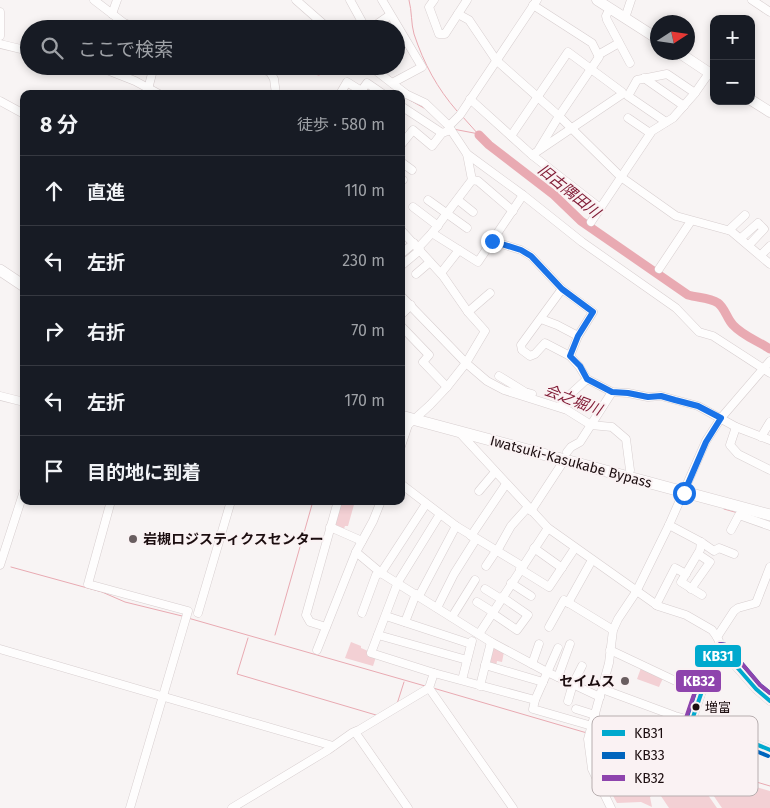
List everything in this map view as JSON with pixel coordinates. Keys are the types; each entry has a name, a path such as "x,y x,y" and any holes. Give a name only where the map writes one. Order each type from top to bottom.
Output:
{"highway":[{"path":"0,262 20,275"},
{"path":"0,270 20,283"},
{"name":"Iwatsuki-Kasukabe Bypass","path":"405,411 416,417 458,431 630,470 686,490 770,508"},
{"name":"Iwatsuki-Kasukabe Bypass","path":"405,416 416,417 566,456 770,515"}],"main road":[{"path":"597,0 650,34"},
{"path":"690,60 710,73"},
{"path":"755,103 770,112"}],"street":[{"path":"94,0 120,20"},
{"path":"112,14 118,0"},
{"path":"350,0 361,20"},
{"path":"382,0 393,20"},
{"path":"430,2 440,34 445,34 467,0"},
{"path":"625,18 631,0"},
{"path":"752,0 770,12"},
{"path":"300,1 320,20"},
{"path":"405,139 413,130 432,146 442,133 450,128 535,2 592,43 599,57 535,153"},
{"path":"610,8 606,20 630,63"},
{"path":"0,12 0,36"},
{"path":"458,14 468,20 496,60 560,116 621,177 666,211 676,216 729,230 741,238 770,264"},
{"path":"384,20 390,16"},
{"path":"392,83 422,67 405,40"},
{"path":"598,55 619,43"},
{"path":"0,44 20,49"},
{"path":"511,136 568,52 622,92 621,95 535,153"},
{"path":"666,122 628,96 637,80 667,74 695,93"},
{"path":"120,75 135,81 147,90"},
{"path":"148,90 152,75"},
{"path":"272,75 275,90"},
{"path":"382,75 401,90"},
{"path":"591,222 650,133 673,118 710,76"},
{"path":"644,78 684,106"},
{"path":"342,90 347,82 358,90"},
{"path":"364,90 367,83 377,90"},
{"path":"405,93 425,103 450,128 467,154 582,242 676,308 699,332 713,336 767,371"},
{"path":"470,99 511,136 535,153 600,208"},
{"path":"0,101 20,112"},
{"path":"405,109 442,133"},
{"path":"628,118 650,133"},
{"path":"405,261 438,226 472,180 467,154"},
{"path":"405,165 412,170"},
{"path":"472,180 478,181 513,210"},
{"path":"432,233 478,262 523,195"},
{"path":"428,200 467,228"},
{"path":"458,200 473,212"},
{"path":"413,207 438,226"},
{"path":"729,230 744,215"},
{"path":"659,269 691,221"},
{"path":"741,238 758,223 764,229 749,245"},
{"path":"405,236 441,273 468,312 485,331 466,363 446,387 408,425 405,434"},
{"path":"492,241 521,250 531,256 562,289 593,312 578,336 570,356"},
{"path":"760,255 770,246"},
{"path":"405,252 417,247"},
{"path":"441,273 459,250"},
{"path":"416,274 430,262"},
{"path":"562,289 521,345 522,350 530,356 545,342 570,356 580,366 587,379 612,392 648,397 661,396 698,406 736,426 770,440"},
{"path":"468,312 490,293"},
{"path":"405,300 466,363 487,381 562,405 593,423 612,427 626,439 630,470"},
{"path":"405,311 410,305"},
{"path":"541,319 578,336"},
{"path":"405,330 429,355 423,362 446,387"},
{"path":"576,709 595,714 613,630 618,619 636,592 686,490 706,442 721,418 767,371 770,361"},
{"path":"499,376 520,392"},
{"path":"562,405 573,391 580,387 587,379"},
{"path":"486,566 511,526 530,509 571,446 580,442 612,392"},
{"path":"0,396 20,401"},
{"path":"761,437 770,422"},
{"path":"736,426 730,445 738,454 770,470"},
{"path":"458,431 548,528 656,605 686,615 712,630 722,650 756,689 770,701"},
{"path":"479,491 495,472"},
{"path":"437,608 473,538 506,484"},
{"path":"405,487 473,538 496,551 549,587 575,548"},
{"path":"0,565 20,503"},
{"path":"362,613 376,575 380,573 426,504"},
{"path":"110,505 88,584 188,611 130,808"},
{"path":"198,614 230,505"},
{"path":"326,627 310,622 306,615 337,505"},
{"path":"317,650 356,552 379,505"},
{"path":"440,514 398,582 371,653 434,673 535,700"},
{"path":"731,530 738,515 770,526"},
{"path":"669,525 714,551 719,548 734,554"},
{"path":"405,622 456,526"},
{"path":"330,528 362,541"},
{"path":"462,680 471,644 477,633 548,528"},
{"path":"701,542 698,554 681,582 702,595"},
{"path":"534,548 562,568"},
{"path":"356,552 380,573 398,582 491,642 547,672 573,684 679,716"},
{"path":"691,589 710,562 698,554"},
{"path":"568,603 592,560"},
{"path":"656,605 675,568 686,574"},
{"path":"717,637 734,611 756,603 770,568"},
{"path":"452,617 475,580"},
{"path":"511,583 532,596"},
{"path":"477,602 517,630 528,615 485,589"},
{"path":"550,627 564,600 613,630"},
{"path":"386,616 471,644"},
{"path":"378,635 467,660"},
{"path":"480,686 491,642"},
{"path":"532,664 539,644"},
{"path":"558,677 570,644"},
{"path":"558,648 535,700 533,709 592,726 588,739 592,766"},
{"path":"0,649 333,746"},
{"path":"610,650 701,693"},
{"path":"693,716 710,668 722,650"},
{"path":"485,665 543,682"},
{"path":"568,702 573,684 582,666"},
{"path":"232,808 429,688 434,673"},
{"path":"429,688 514,808"},
{"path":"355,732 408,808"},
{"path":"758,745 770,750"},
{"path":"605,796 611,808"}],"shaded area":[{"path":"340,505 354,505 348,526 345,526 343,531 334,525"},
{"path":"351,642 361,646 361,648 376,657 373,666 345,658"},
{"path":"492,647 504,652 502,662 497,661 496,667 487,664"},
{"path":"641,668 663,678 659,687 637,679"},
{"path":"758,788 770,791 770,808 722,808 714,796 758,796"},
{"path":"613,796 651,796 652,807 641,802 617,803"},
{"path":"661,796 709,796 717,808 669,808"}],"waterway":[{"name":"旧古隅田川","path":"409,0 413,30 422,55 437,84 457,111"},
{"path":"408,99 424,108"},
{"name":"旧古隅田川","path":"462,116 479,135"},
{"path":"453,129 479,134"},
{"name":"旧古隅田川","path":"479,135 489,145 554,195 581,221 688,295 718,303 737,329 770,349"},
{"name":"会之堀川","path":"619,428 627,436"},
{"path":"275,635 312,505"},
{"name":"会之堀川","path":"724,509 738,513"},
{"path":"11,567 102,592 125,602 182,616"},
{"path":"188,618 425,686"},
{"path":"248,638 237,674 376,715"},
{"path":"397,704 404,682"},
{"path":"433,688 587,733"},
{"path":"758,782 770,786"}],"transit line":[{"name":"KB33","path":"687,716 704,665 720,644 726,645 760,685 770,693"},
{"name":"KB32","path":"687,716 704,665 720,644 726,645 760,685 770,693"},
{"name":"KB31","path":"693,716 710,668 722,650 756,689 770,701"},
{"name":"KB31","path":"758,745 770,750"},
{"name":"KB33","path":"758,752 768,756"}],"place":[{"name":"岩槻ロジスティクスセンター","path":"133,539"},
{"name":"セイムス","path":"625,681"},
{"name":"増富","path":"696,707"}],"route":[{"path":"492,241 521,250 531,256 562,289 593,312 578,336 570,356 580,366 587,379 612,392 648,397 661,396 698,406 721,418 706,442 684,493"}]}
